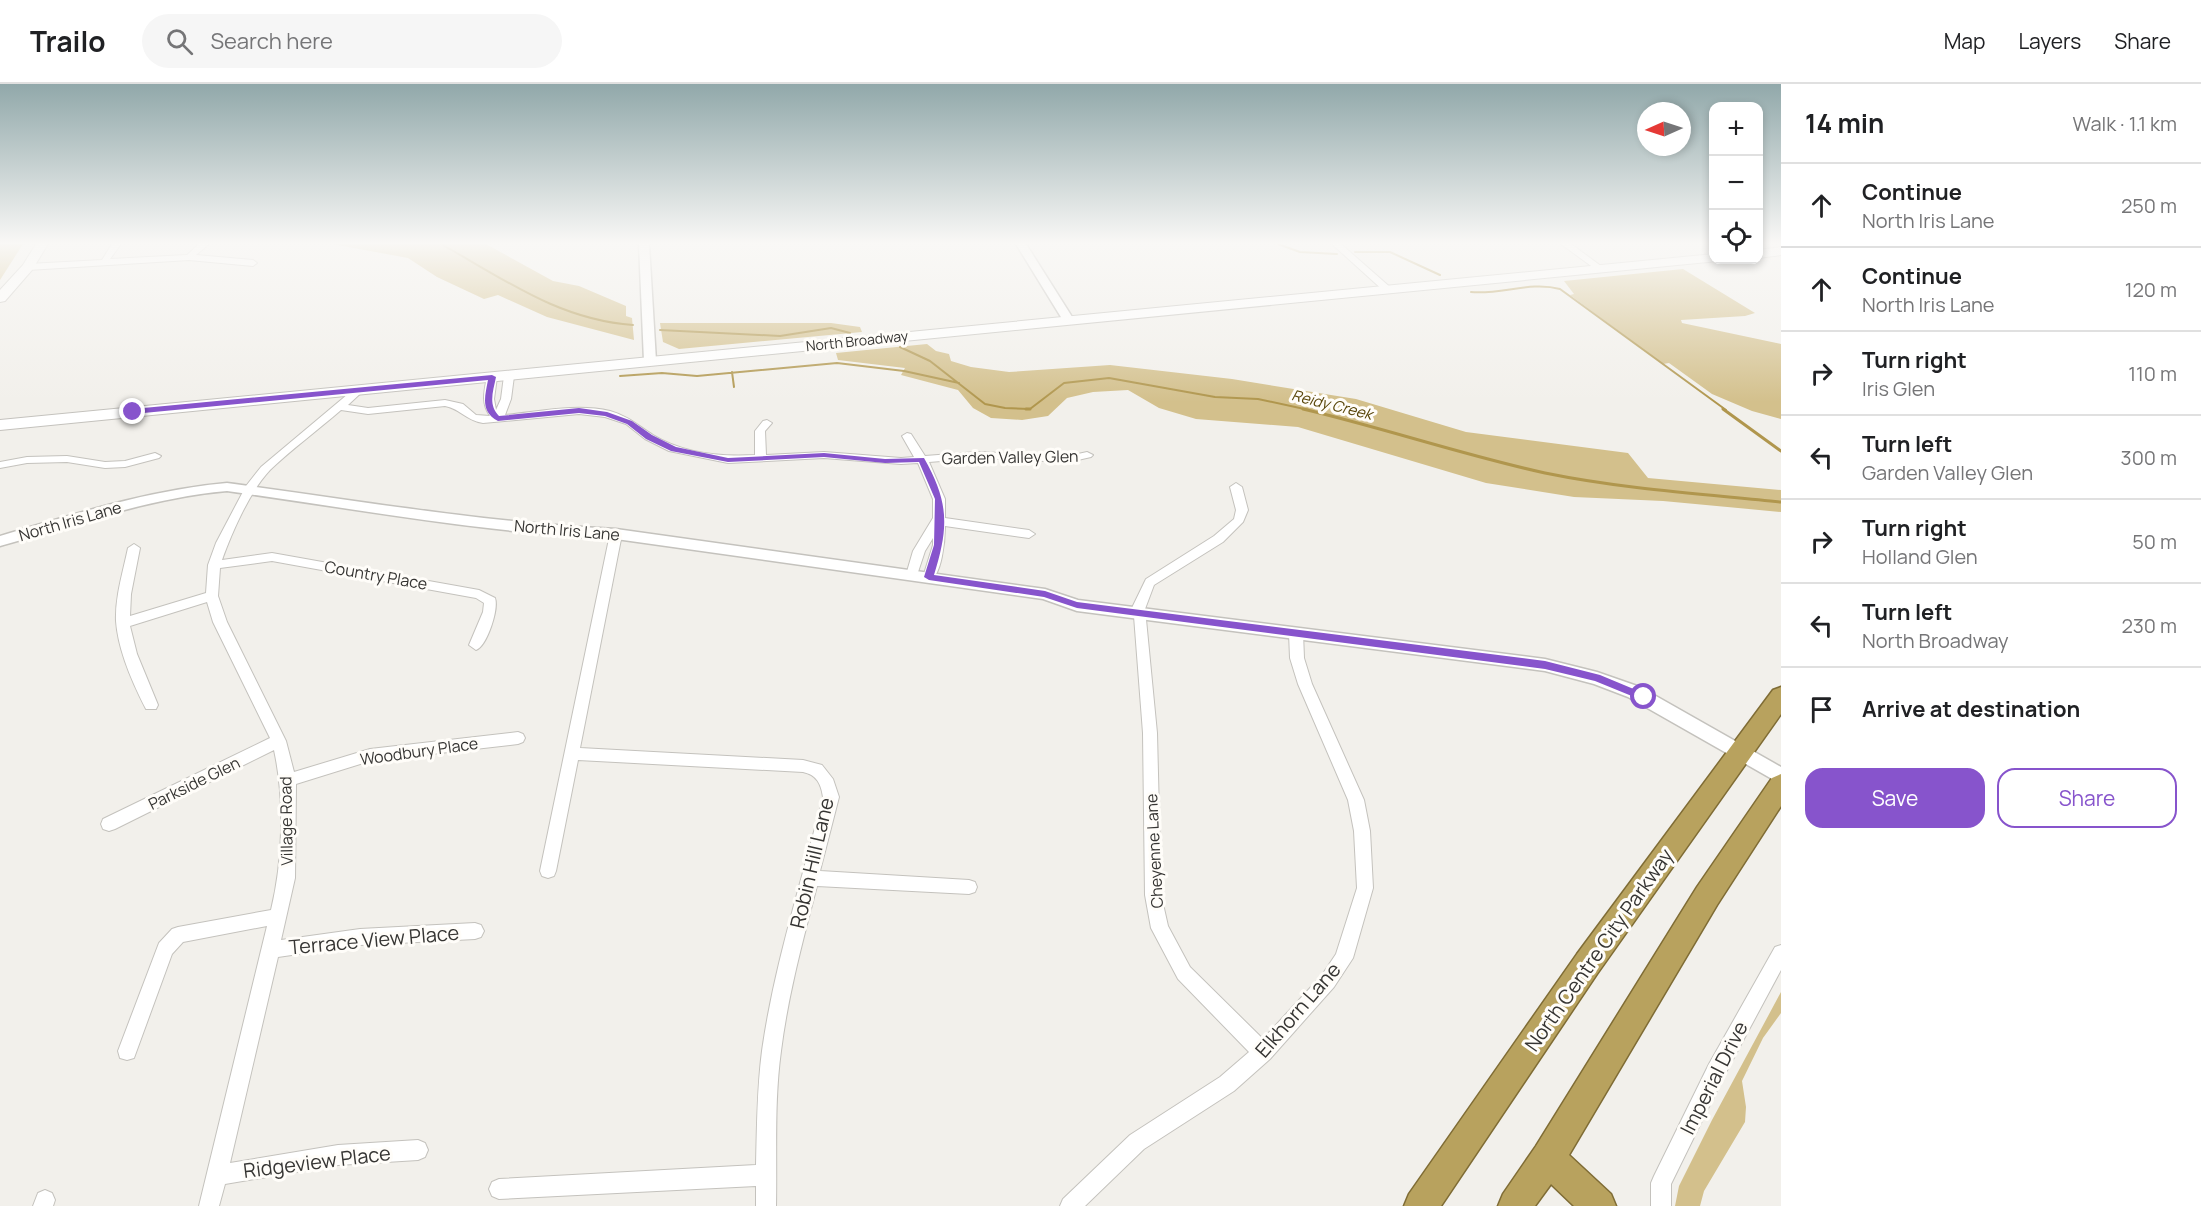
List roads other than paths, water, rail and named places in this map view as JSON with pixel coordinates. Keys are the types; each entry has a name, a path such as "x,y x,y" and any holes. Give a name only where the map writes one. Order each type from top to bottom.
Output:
{"highway":[{"name":"North Centre City Parkway","path":"1421,1206 1587,964 1781,696"},
{"path":"1515,1206 1548,1158 1707,896 1781,785"},
{"path":"1548,1158 1599,1206"}],"main road":[{"name":"North Broadway","path":"0,425 1320,296"}],"street":[{"path":"647,296 650,361"},
{"path":"1054,296 1068,320"},
{"path":"492,377 488,400 490,411 498,418 506,399 509,376"},
{"name":"Village Road","path":"209,1206 272,950 287,878 288,780 279,741 220,622 212,596 214,565 222,543 250,489 265,469 358,391"},
{"name":"Garden Valley Glen","path":"339,407 368,411 445,403 459,406 465,415 472,419 579,411 607,414 630,422 659,443 686,453 728,460 824,455 885,461 978,455 1069,459 1087,455"},
{"path":"761,459 760,431 767,423"},
{"path":"907,436 922,460 939,499 939,545 929,577"},
{"path":"0,465 27,460 67,459 105,465 125,464 155,456"},
{"name":"North Iris Lane","path":"0,541 162,495 194,489 226,487 571,532 616,534 1045,594 1077,605 1545,665 1597,678 1644,697 1781,776"},
{"name":"Cheyenne Lane","path":"1236,487 1242,511 1238,524 1219,539 1170,565 1148,584 1138,612 1150,733 1154,895 1160,928 1185,973 1263,1052"},
{"path":"938,521 1029,534"},
{"path":"912,575 919,550 938,521"},
{"path":"548,871 616,534"},
{"path":"134,548 123,623 129,649 152,705"},
{"name":"Country Place","path":"214,565 272,557 479,594 490,600 490,612 476,645"},
{"path":"123,623 212,596"},
{"name":"Elkhorn Lane","path":"1070,1206 1137,1142 1227,1084 1263,1052 1328,981 1344,957 1365,888 1362,831 1356,800 1305,684 1297,658 1296,633"},
{"name":"Woodbury Place","path":"288,780 370,755 518,738"},
{"name":"Parkside Glen","path":"109,824 279,741"},
{"name":"Robin Hill Lane","path":"571,754 675,758 818,769 828,783 831,797 774,1029 769,1079 766,1206"},
{"path":"810,878 969,887"},
{"path":"127,1051 165,949 178,935 279,916"},
{"name":"Terrace View Place","path":"272,950 360,937 475,931"},
{"name":"Imperial Drive","path":"1661,1206 1660,1183 1716,1071 1781,953"},
{"name":"Ridgeview Place","path":"217,1175 338,1155 418,1150"},
{"path":"499,1189 767,1175"}],"waterway":[{"name":"Reidy Creek","path":"534,296 581,315 606,322 633,325"},
{"path":"1570,296 1726,410"},
{"name":"Reidy Creek","path":"660,330 780,336 831,328 850,333"},
{"name":"Reidy Creek","path":"900,347 930,361 958,383"},
{"path":"732,373 837,363 904,371 958,383"},
{"path":"620,376 662,373 697,376 732,373"},
{"path":"732,373 734,387"},
{"name":"Reidy Creek","path":"1030,409 1064,383 1109,378 1215,397 1258,399 1309,410"},
{"name":"Reidy Creek","path":"958,383 985,404 1030,409"},
{"name":"Reidy Creek","path":"1303,409 1484,458 1574,479 1781,502"},
{"path":"1723,409 1781,451"}]}
